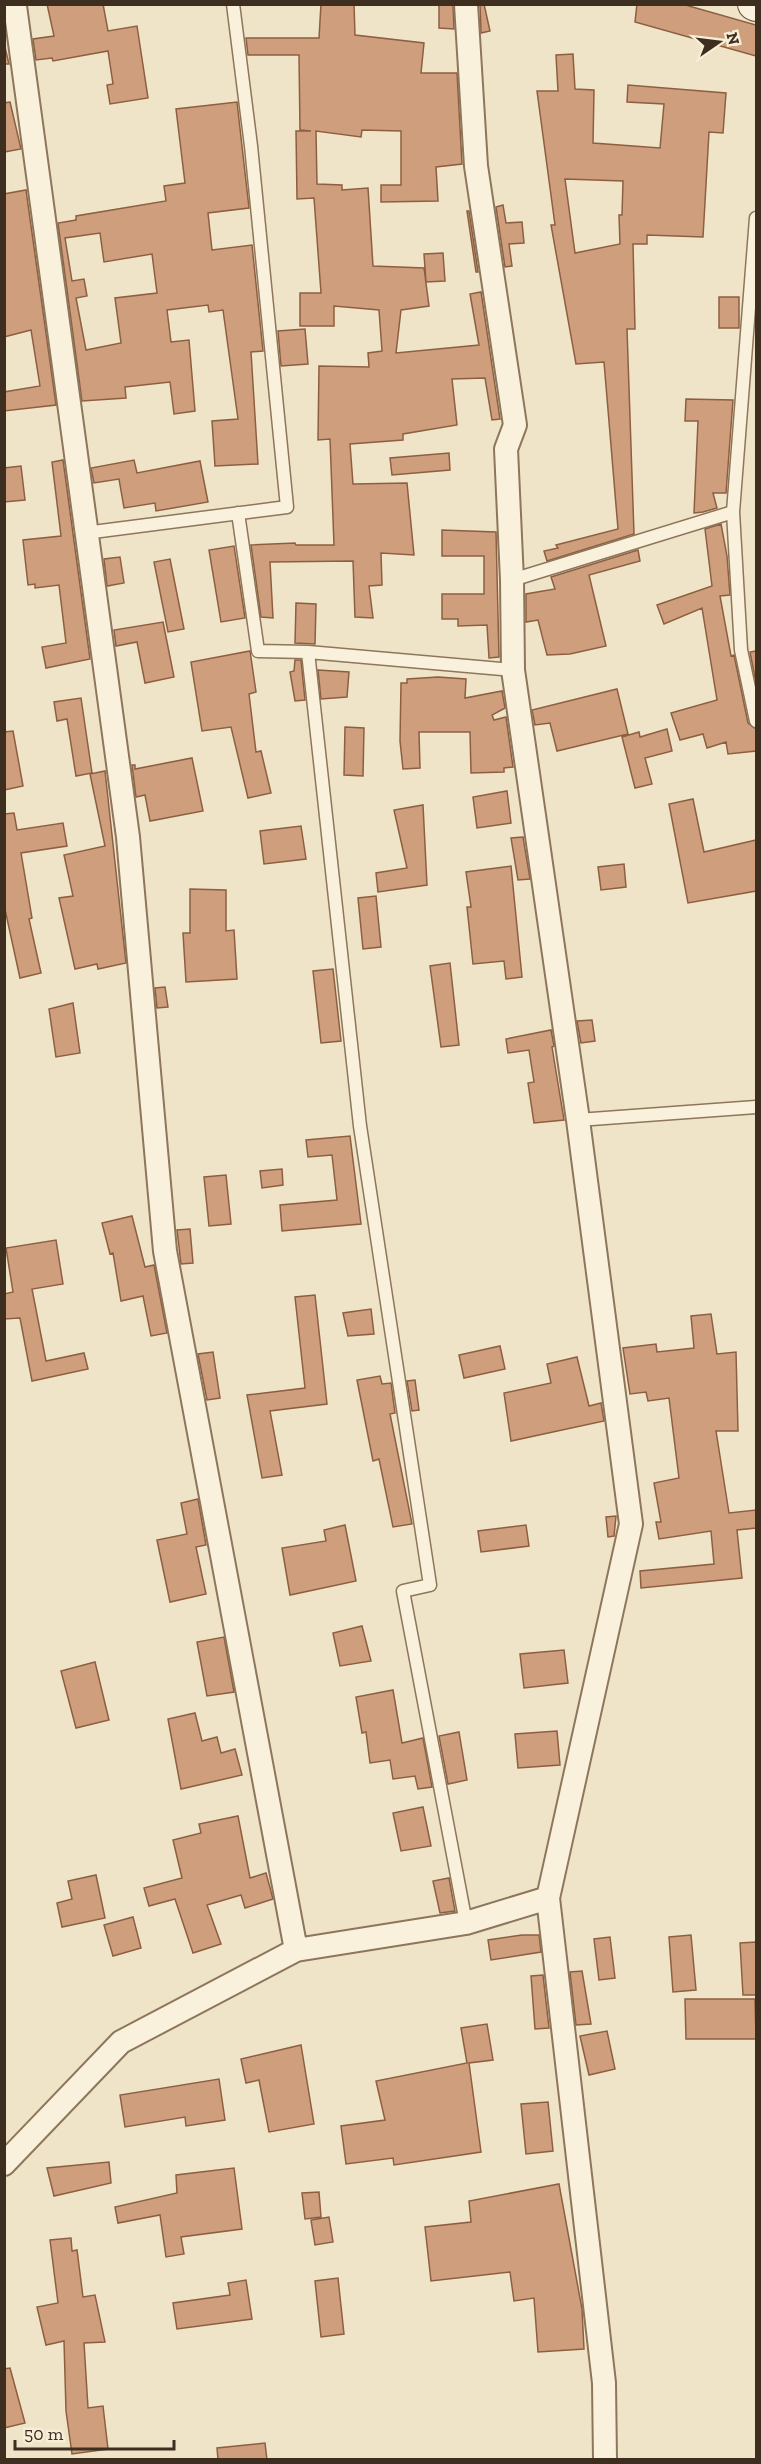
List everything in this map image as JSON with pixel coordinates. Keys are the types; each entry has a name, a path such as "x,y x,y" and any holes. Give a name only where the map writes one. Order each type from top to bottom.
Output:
{"street":[{"path":"466,4 476,166 515,424 506,449 512,580 513,670 578,1120 632,1524 548,1898 604,2383 605,2460"},
{"path":"14,6 128,837 165,1251 296,1950"},
{"path":"4,2164 121,2042 296,1950 466,1923 548,1898"}],"lane":[{"path":"85,533 287,507 251,146 233,4"},
{"path":"756,218 733,512 741,650 756,721"},
{"path":"512,580 733,512"},
{"path":"238,513 258,651 308,652 513,670"},
{"path":"308,652 360,1126 430,1585 403,1591 466,1923"},
{"path":"578,1120 756,1107"}],"building":[{"path":"47,4 103,4 108,31 137,26 148,98 110,104 107,85 113,84 108,51 53,61 52,58 36,60 33,39 54,36"},
{"path":"321,4 354,4 355,35 424,43 421,73 457,73 462,164 436,167 438,201 381,202 381,185 401,185 401,131 362,130 361,137 316,131 317,184 342,185 342,190 368,188 373,266 424,268 429,306 401,310 396,353 479,345 470,294 481,292 500,419 492,420 485,378 452,379 457,425 403,434 403,440 350,444 353,484 407,483 414,555 381,553 382,585 369,586 373,618 355,617 353,561 270,562 273,618 261,617 251,545 295,543 296,545 334,545 330,439 318,440 319,366 369,367 368,353 382,351 379,310 334,306 334,326 300,326 300,293 321,293 314,198 297,199 296,131 311,131 300,130 299,55 248,55 246,38 319,38"},
{"path":"439,4 453,4 454,29 439,28"},
{"path":"480,4 484,4 490,31 481,33"},
{"path":"637,4 682,4 756,25 756,56 635,22"},
{"path":"4,43 9,64 4,64"},
{"path":"573,54 575,89 594,90 593,143 660,148 664,104 627,102 628,85 726,93 723,133 709,132 703,237 647,235 647,244 633,244 635,329 627,329 634,534 547,561 544,551 558,548 556,545 618,529 604,362 576,364 551,225 555,225 537,91 558,91 556,55","holes":["565,179 623,181 622,215 619,215 620,244 575,253"]},
{"path":"10,102 21,149 4,152 4,103"},
{"path":"237,102 249,208 208,213 212,250 252,245 263,351 251,352 258,464 215,466 212,421 238,419 223,310 209,312 208,305 167,310 171,342 189,340 195,411 174,414 170,382 125,387 126,398 82,401 58,223 76,220 76,216 166,201 164,186 185,183 176,109","holes":["100,233 104,262 152,254 157,293 115,298 121,343 86,350 76,298 87,296 84,279 72,281 65,238"]},
{"path":"26,190 56,405 4,411 4,392 40,386 31,330 4,337 4,194"},
{"path":"503,205 506,223 522,222 524,243 509,244 512,266 505,267 496,207"},
{"path":"467,211 469,211 478,272 476,272"},
{"path":"443,253 445,281 426,282 424,254"},
{"path":"719,297 739,297 739,328 719,328"},
{"path":"305,329 308,364 281,366 278,331"},
{"path":"686,399 733,400 726,493 713,493 717,508 694,513 698,421 685,421"},
{"path":"449,453 450,470 392,475 390,458"},
{"path":"63,460 90,659 46,668 42,647 66,643 59,585 35,588 35,584 28,585 23,540 61,536 52,462"},
{"path":"134,460 137,473 200,461 208,502 156,511 155,503 124,508 119,479 94,483 91,468"},
{"path":"21,466 25,500 4,502 4,468"},
{"path":"721,524 727,556 730,595 720,596 731,656 734,655 748,723 756,729 756,751 728,754 726,742 707,748 703,734 680,740 671,713 717,700 702,608 664,624 657,605 712,586 705,529"},
{"path":"442,530 496,532 499,657 489,658 487,625 458,626 458,619 442,619 442,594 484,594 484,556 442,556"},
{"path":"234,546 245,618 221,622 209,550"},
{"path":"638,550 640,561 589,575 606,646 570,654 547,655 538,620 526,622 526,594 555,589 551,577"},
{"path":"120,557 124,583 107,586 104,559"},
{"path":"170,559 184,629 168,632 154,562"},
{"path":"296,603 316,604 315,644 295,643"},
{"path":"163,622 174,677 145,683 137,642 116,646 114,630"},
{"path":"250,651 256,692 249,694 256,752 261,751 271,793 248,798 231,727 202,731 191,662"},
{"path":"756,651 756,683 750,652"},
{"path":"295,660 301,660 305,700 295,701 290,672 294,671"},
{"path":"318,670 349,672 347,697 321,699"},
{"path":"438,677 466,679 465,698 502,691 505,708 492,715 494,720 506,717 513,767 504,768 504,772 471,773 470,732 419,732 420,768 403,769 400,741 401,683 407,683 407,679"},
{"path":"617,689 628,734 557,751 550,723 535,725 532,710"},
{"path":"81,698 92,773 76,776 67,719 57,721 54,702"},
{"path":"345,727 364,728 363,776 344,775"},
{"path":"667,729 672,751 645,758 652,784 635,788 622,737 639,732 640,737"},
{"path":"13,731 23,786 4,790 4,732"},
{"path":"192,758 203,811 150,821 145,795 136,797 132,765 135,765 135,769"},
{"path":"105,771 126,963 98,969 97,964 75,969 59,898 73,896 64,855 105,846 90,774"},
{"path":"507,791 511,823 477,828 473,797"},
{"path":"693,799 704,852 756,840 756,891 688,903 669,804"},
{"path":"423,805 427,885 378,892 376,873 407,868 394,810"},
{"path":"14,813 17,830 63,823 67,846 21,853 32,918 29,919 41,973 20,978 4,905 4,814"},
{"path":"301,826 306,859 264,864 260,831"},
{"path":"523,837 530,879 518,880 511,838"},
{"path":"624,864 626,887 601,890 598,867"},
{"path":"511,866 522,977 506,979 504,961 473,964 467,907 471,907 466,872"},
{"path":"190,889 226,890 226,931 234,930 237,979 186,982 183,933 190,933"},
{"path":"376,896 381,947 363,949 358,898"},
{"path":"450,963 459,1045 441,1047 430,966"},
{"path":"333,969 341,1041 321,1043 313,971"},
{"path":"165,987 168,1007 157,1008 155,988"},
{"path":"73,1003 80,1053 56,1057 49,1009"},
{"path":"592,1020 595,1041 581,1043 577,1021"},
{"path":"551,1030 564,1120 534,1123 528,1083 534,1082 529,1050 508,1053 506,1039"},
{"path":"350,1136 361,1224 282,1231 280,1205 337,1200 332,1155 308,1157 306,1140"},
{"path":"282,1169 283,1185 262,1188 260,1171"},
{"path":"226,1175 231,1224 209,1226 204,1177"},
{"path":"132,1216 145,1267 154,1265 167,1333 151,1336 143,1296 121,1301 113,1253 110,1254 102,1223"},
{"path":"190,1229 193,1263 181,1264 177,1230"},
{"path":"56,1240 63,1284 32,1289 46,1361 84,1353 88,1369 32,1381 20,1318 4,1319 4,1294 13,1292 6,1248"},
{"path":"315,1295 327,1404 270,1411 282,1475 262,1478 247,1395 305,1388 295,1297"},
{"path":"371,1309 374,1334 348,1336 343,1313"},
{"path":"711,1314 717,1354 736,1352 738,1431 716,1431 729,1513 756,1510 756,1528 737,1530 742,1578 641,1588 640,1571 714,1564 711,1531 659,1539 656,1522 661,1522 654,1483 679,1478 669,1398 648,1401 646,1392 630,1394 623,1348 656,1344 657,1352 694,1348 691,1316"},
{"path":"500,1346 505,1369 464,1378 459,1355"},
{"path":"213,1352 220,1398 207,1400 198,1354"},
{"path":"577,1357 589,1406 601,1403 604,1421 511,1441 504,1393 551,1383 547,1364"},
{"path":"380,1376 382,1384 391,1383 395,1413 390,1414 412,1524 393,1527 379,1459 373,1461 357,1380"},
{"path":"415,1380 419,1410 412,1411 407,1381"},
{"path":"198,1499 206,1545 196,1547 206,1594 170,1602 157,1540 187,1534 181,1503"},
{"path":"616,1516 614,1536 608,1537 606,1517"},
{"path":"345,1525 356,1581 290,1595 282,1548 326,1541 324,1530"},
{"path":"526,1525 529,1546 481,1552 478,1531"},
{"path":"362,1626 371,1661 340,1666 333,1633"},
{"path":"224,1637 234,1692 207,1696 197,1642"},
{"path":"564,1650 568,1683 524,1688 520,1654"},
{"path":"95,1662 109,1720 76,1728 61,1671"},
{"path":"393,1690 402,1743 423,1738 432,1787 418,1789 415,1776 393,1779 390,1760 370,1763 366,1732 362,1733 356,1697"},
{"path":"195,1713 202,1741 217,1737 221,1753 235,1749 242,1775 181,1789 168,1719"},
{"path":"557,1731 560,1765 518,1768 515,1734"},
{"path":"459,1732 467,1780 448,1784 439,1736"},
{"path":"423,1807 431,1846 401,1851 393,1813"},
{"path":"238,1816 250,1878 266,1873 273,1899 245,1908 241,1895 207,1905 221,1944 193,1953 175,1899 149,1906 144,1888 182,1878 173,1840 201,1833 199,1824"},
{"path":"96,1875 105,1918 62,1927 57,1903 72,1899 68,1881"},
{"path":"449,1878 455,1911 440,1913 433,1881"},
{"path":"133,1917 141,1948 113,1956 104,1925"},
{"path":"539,1935 541,1952 491,1960 488,1940"},
{"path":"691,1935 696,1990 673,1992 669,1937"},
{"path":"610,1937 615,1978 599,1980 594,1939"},
{"path":"756,1942 756,1995 743,1995 740,1943"},
{"path":"582,1971 591,2024 576,2025 570,1972"},
{"path":"543,1975 549,2028 535,2029 531,1976"},
{"path":"685,1999 755,1999 756,2039 686,2039"},
{"path":"487,2024 493,2060 469,2063 481,2152 394,2165 393,2158 346,2164 341,2126 385,2120 376,2081 467,2063 461,2028"},
{"path":"607,2031 615,2069 589,2075 580,2036"},
{"path":"301,2045 314,2124 269,2132 259,2080 246,2083 241,2059"},
{"path":"219,2079 225,2120 186,2126 185,2117 125,2127 120,2095"},
{"path":"548,2102 553,2151 526,2154 521,2104"},
{"path":"109,2162 111,2183 54,2196 47,2168"},
{"path":"234,2168 242,2229 181,2237 184,2254 166,2257 160,2215 118,2223 115,2207 177,2193 176,2175"},
{"path":"559,2184 582,2309 584,2349 538,2352 534,2298 514,2301 510,2272 431,2281 425,2227 471,2222 469,2201"},
{"path":"319,2192 321,2217 305,2219 302,2193"},
{"path":"329,2217 333,2242 315,2245 311,2220"},
{"path":"71,2238 72,2251 77,2250 83,2297 95,2295 105,2342 84,2343 88,2408 103,2406 108,2449 72,2454 66,2411 64,2341 46,2345 37,2307 58,2303 50,2240"},
{"path":"338,2278 344,2334 321,2337 315,2281"},
{"path":"246,2280 252,2319 177,2329 173,2303 230,2295 228,2283"},
{"path":"10,2368 25,2423 4,2428 4,2369"},
{"path":"265,2443 267,2460 218,2460 217,2448"}]}
